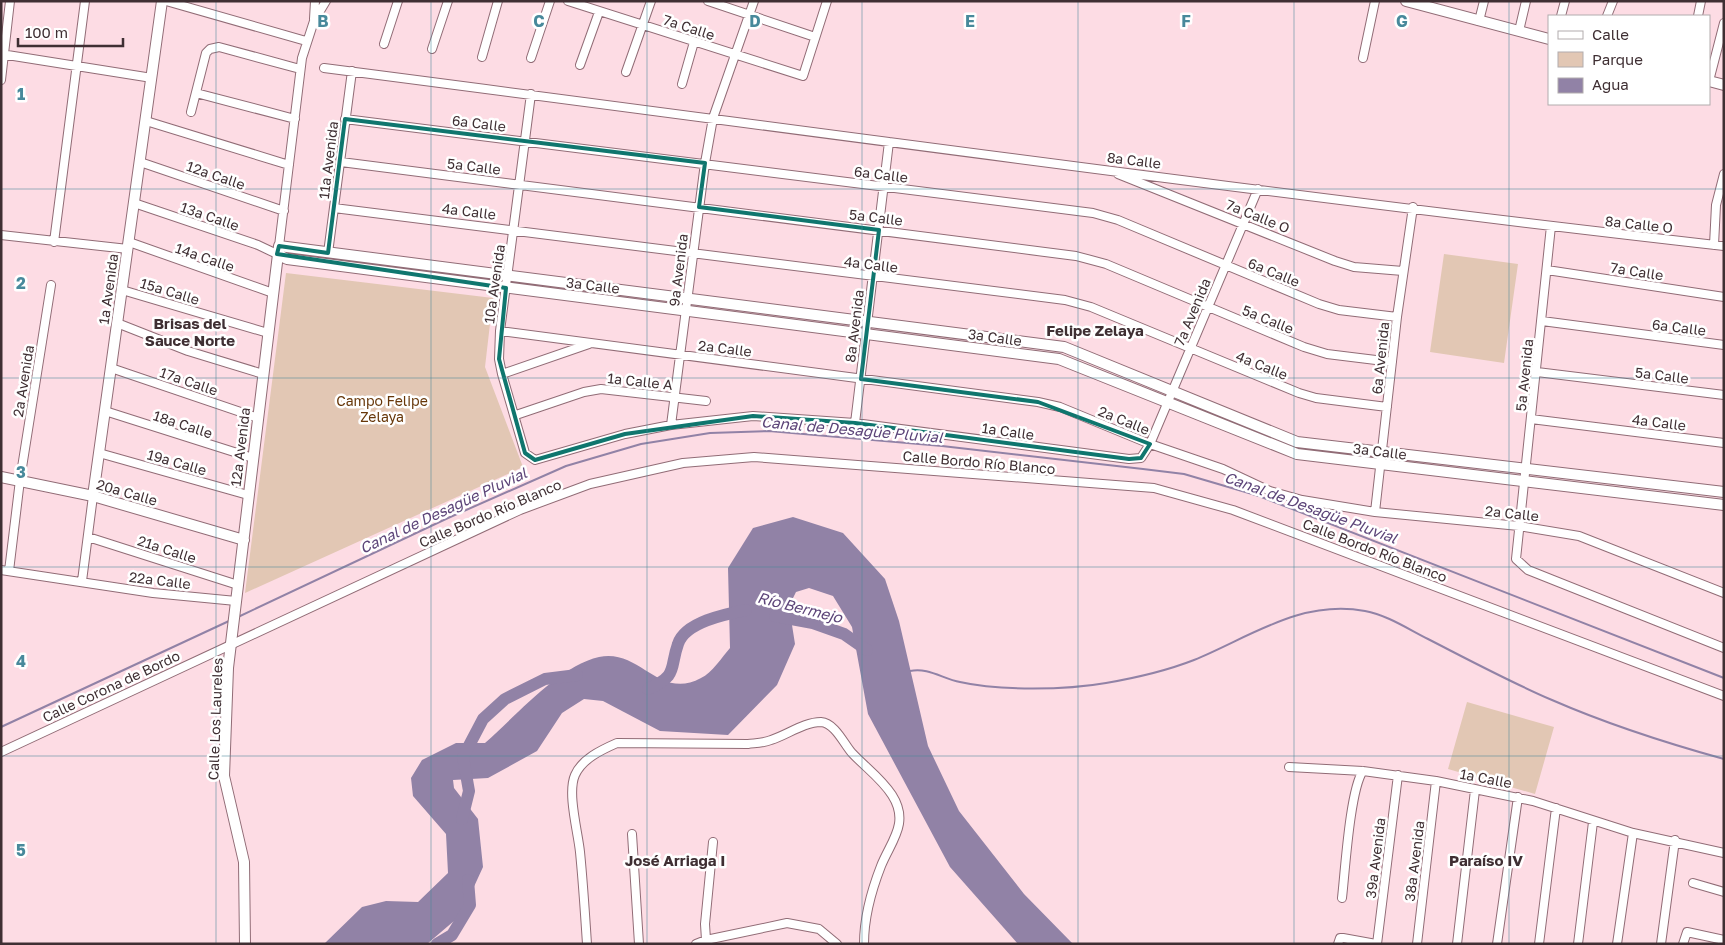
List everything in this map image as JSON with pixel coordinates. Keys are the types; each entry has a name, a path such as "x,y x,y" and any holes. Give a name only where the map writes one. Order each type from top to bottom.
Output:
{"street":[{"path":"1,80 10,1"},
{"path":"54,242 85,1"},
{"name":"1a Avenida","path":"82,581 162,1"},
{"path":"166,1 306,42"},
{"path":"314,21 326,1"},
{"path":"384,44 398,1"},
{"path":"432,49 448,1"},
{"path":"482,57 498,1"},
{"path":"531,58 550,1"},
{"name":"7a Calle","path":"568,1 803,76 815,37"},
{"path":"626,72 651,1"},
{"path":"708,1 815,37 827,1"},
{"name":"9a Avenida","path":"671,425 699,207 713,118 754,1"},
{"path":"1363,58 1375,1"},
{"path":"1406,1 1441,6 1479,20 1548,39"},
{"path":"1479,20 1484,1"},
{"path":"1519,31 1526,1"},
{"path":"1561,15 1565,1"},
{"path":"1607,15 1613,1"},
{"path":"1698,15 1701,1"},
{"path":"314,2 314,21"},
{"path":"580,65 599,12"},
{"name":"12a Avenida","path":"232,644 248,495 290,165 300,69 306,42 314,21"},
{"path":"1710,77 1724,23"},
{"path":"682,84 694,42"},
{"path":"191,112 206,53 214,47 219,46 300,69"},
{"path":"3,54 152,78"},
{"name":"8a Calle","path":"324,68 1551,226"},
{"name":"11a Avenida","path":"328,253 352,71"},
{"path":"1710,81 1724,85"},
{"path":"196,93 295,119"},
{"name":"10a Avenida","path":"531,94 500,330 499,359 525,453 535,460 625,434 671,425 753,416 855,423"},
{"name":"6a Calle","path":"345,119 1094,214 1118,220 1225,266 1339,310 1397,317"},
{"path":"146,121 290,165"},
{"name":"8a Avenida","path":"855,423 889,142"},
{"name":"12a Calle","path":"140,162 284,211"},
{"name":"5a Calle","path":"341,162 1076,256 1106,264 1208,308 1328,354 1392,362"},
{"name":"7a Calle O","path":"1107,170 1354,267 1403,270"},
{"path":"1714,245 1716,205 1724,174"},
{"name":"7a Avenida","path":"1150,444 1258,189"},
{"name":"13a Calle","path":"134,203 278,250"},
{"name":"6a Avenida","path":"1375,512 1397,317 1413,207"},
{"name":"4a Calle","path":"334,208 514,229 873,277 1065,300 1092,307 1190,349 1316,398 1387,407"},
{"name":"8a Calle O","path":"1551,226 1724,246"},
{"name":"5a Avenida","path":"1519,526 1537,372 1551,226"},
{"name":"14a Calle","path":"1,235 54,242 128,246 273,293"},
{"name":"3a Calle","path":"278,250 328,253 1064,347 1297,442 1724,492"},
{"name":"3a Calle","path":"278,250 287,259 1059,359 1297,454 1381,466 1724,505"},
{"name":"7a Calle","path":"1547,270 1724,297"},
{"name":"2a Avenida","path":"5,571 51,285"},
{"name":"15a Calle","path":"122,290 268,333"},
{"name":"6a Calle","path":"1542,321 1724,345"},
{"path":"117,323 188,351 263,374"},
{"name":"2a Calle","path":"500,330 590,344 1038,402 1060,407 1150,444 1223,469 1270,491 1302,500 1375,512 1519,526 1589,539 1724,593"},
{"path":"502,374 590,344"},
{"name":"17a Calle","path":"111,368 258,418"},
{"name":"5a Calle","path":"1537,372 1724,395"},
{"name":"1a Calle A","path":"516,415 584,392 600,389 706,401"},
{"name":"18a Calle","path":"105,411 253,458"},
{"name":"4a Calle","path":"1531,419 1724,443"},
{"name":"1a Calle","path":"855,423 1136,460 1145,455 1150,444"},
{"name":"19a Calle","path":"99,453 248,495"},
{"name":"Calle Bordo Río Blanco","path":"232,644 520,510 590,484 683,463 754,457 1154,488 1193,498 1298,535 1724,696"},
{"name":"20a Calle","path":"1,477 93,496 244,540"},
{"path":"1519,526 1516,559 1528,570 1724,648"},
{"name":"21a Calle","path":"88,537 238,585"},
{"name":"22a Calle","path":"5,571 82,581 152,593 236,601"},
{"name":"Calle Corona de Bordo","path":"1,752 232,644"},
{"name":"Calle Los Laureles","path":"232,644 228,668 224,776 244,862 245,944"},
{"path":"587,944 580,850 573,795 574,777 581,765 616,743 748,744 769,741 813,723 822,722 834,728 858,759 875,773 893,796 900,818 896,840 882,865 872,896 864,932 864,944"},
{"name":"1a Calle","path":"1288,767 1363,771 1436,780 1475,790 1518,797 1556,808 1593,822 1633,833 1674,840"},
{"path":"1342,898 1358,778 1363,771"},
{"name":"39a Avenida","path":"1376,944 1398,775"},
{"name":"38a Avenida","path":"1417,944 1436,780"},
{"path":"1457,944 1475,790"},
{"path":"1497,944 1518,797"},
{"path":"1539,944 1556,808"},
{"path":"1578,944 1593,822"},
{"path":"1617,944 1633,833"},
{"path":"632,834 639,944"},
{"path":"1661,944 1674,840 1724,853"},
{"path":"706,940 705,924 713,842"},
{"path":"1693,883 1724,892"},
{"path":"696,944 706,940 787,923 819,929 837,944"},
{"path":"1683,944 1687,932 1724,940"},
{"path":"1338,944 1340,938 1376,944"}],"highlighted area":[{"path":"345,119 705,163 699,207 879,230 861,379 1038,402 1150,444 1141,458 1129,459 855,423 753,416 625,434 535,460 525,453 499,359 506,288 277,254 279,246 328,253"}],"green space":[{"path":"1444,254 1518,264 1504,363 1430,352"},
{"name":"Campo Felipe Zelaya","path":"286,273 493,298 485,367 523,467 245,593"},
{"path":"1467,702 1554,727 1535,794 1448,769"}],"water":[{"path":"793,517 843,533 885,579 899,621 928,746 959,811 1024,894 1073,944 1018,944 950,867 868,714 852,627 833,596 809,588 796,592 789,606 795,644 777,685 728,735 660,731 603,701 584,699 562,713 537,751 488,778 453,780 454,788 478,819 483,867 461,915 427,944 324,944 362,907 386,901 418,902 448,873 446,834 413,796 411,778 422,760 456,743 485,743 554,681 584,662 599,657 613,656 626,660 661,679 673,683 686,683 705,676 730,648 728,568 753,528"}],"waterway":[{"name":"Canal de Desagüe Pluvial","path":"238,617 448,518 566,466 641,444 710,433 769,431 942,446 1184,474 1259,496 1724,678"},
{"name":"Río Bermejo","path":"648,689 669,675 678,644 682,636 689,630 707,620 746,610"},
{"path":"910,671 929,672 954,681 994,687 1053,688 1090,685 1117,681 1183,664 1276,622 1298,615 1319,610 1365,611 1389,619 1505,678 1573,709 1637,732 1724,759"},
{"name":"Río Bermejo","path":"775,616 813,623 844,634 867,650"},
{"name":"Canal de Desagüe Pluvial","path":"1,727 229,621"},
{"name":"Río Bermejo","path":"462,819 469,791 463,757 483,719 505,699 545,679 577,675"},
{"name":"Río Bermejo","path":"437,944 452,935 470,905 468,880"}],"district":[{"name":"Felipe Zelaya","path":"1095,330"},
{"name":"Brisas del Sauce Norte","path":"190,332"},
{"name":"José Arriaga I","path":"675,860"},
{"name":"Paraíso IV","path":"1486,860"}]}
